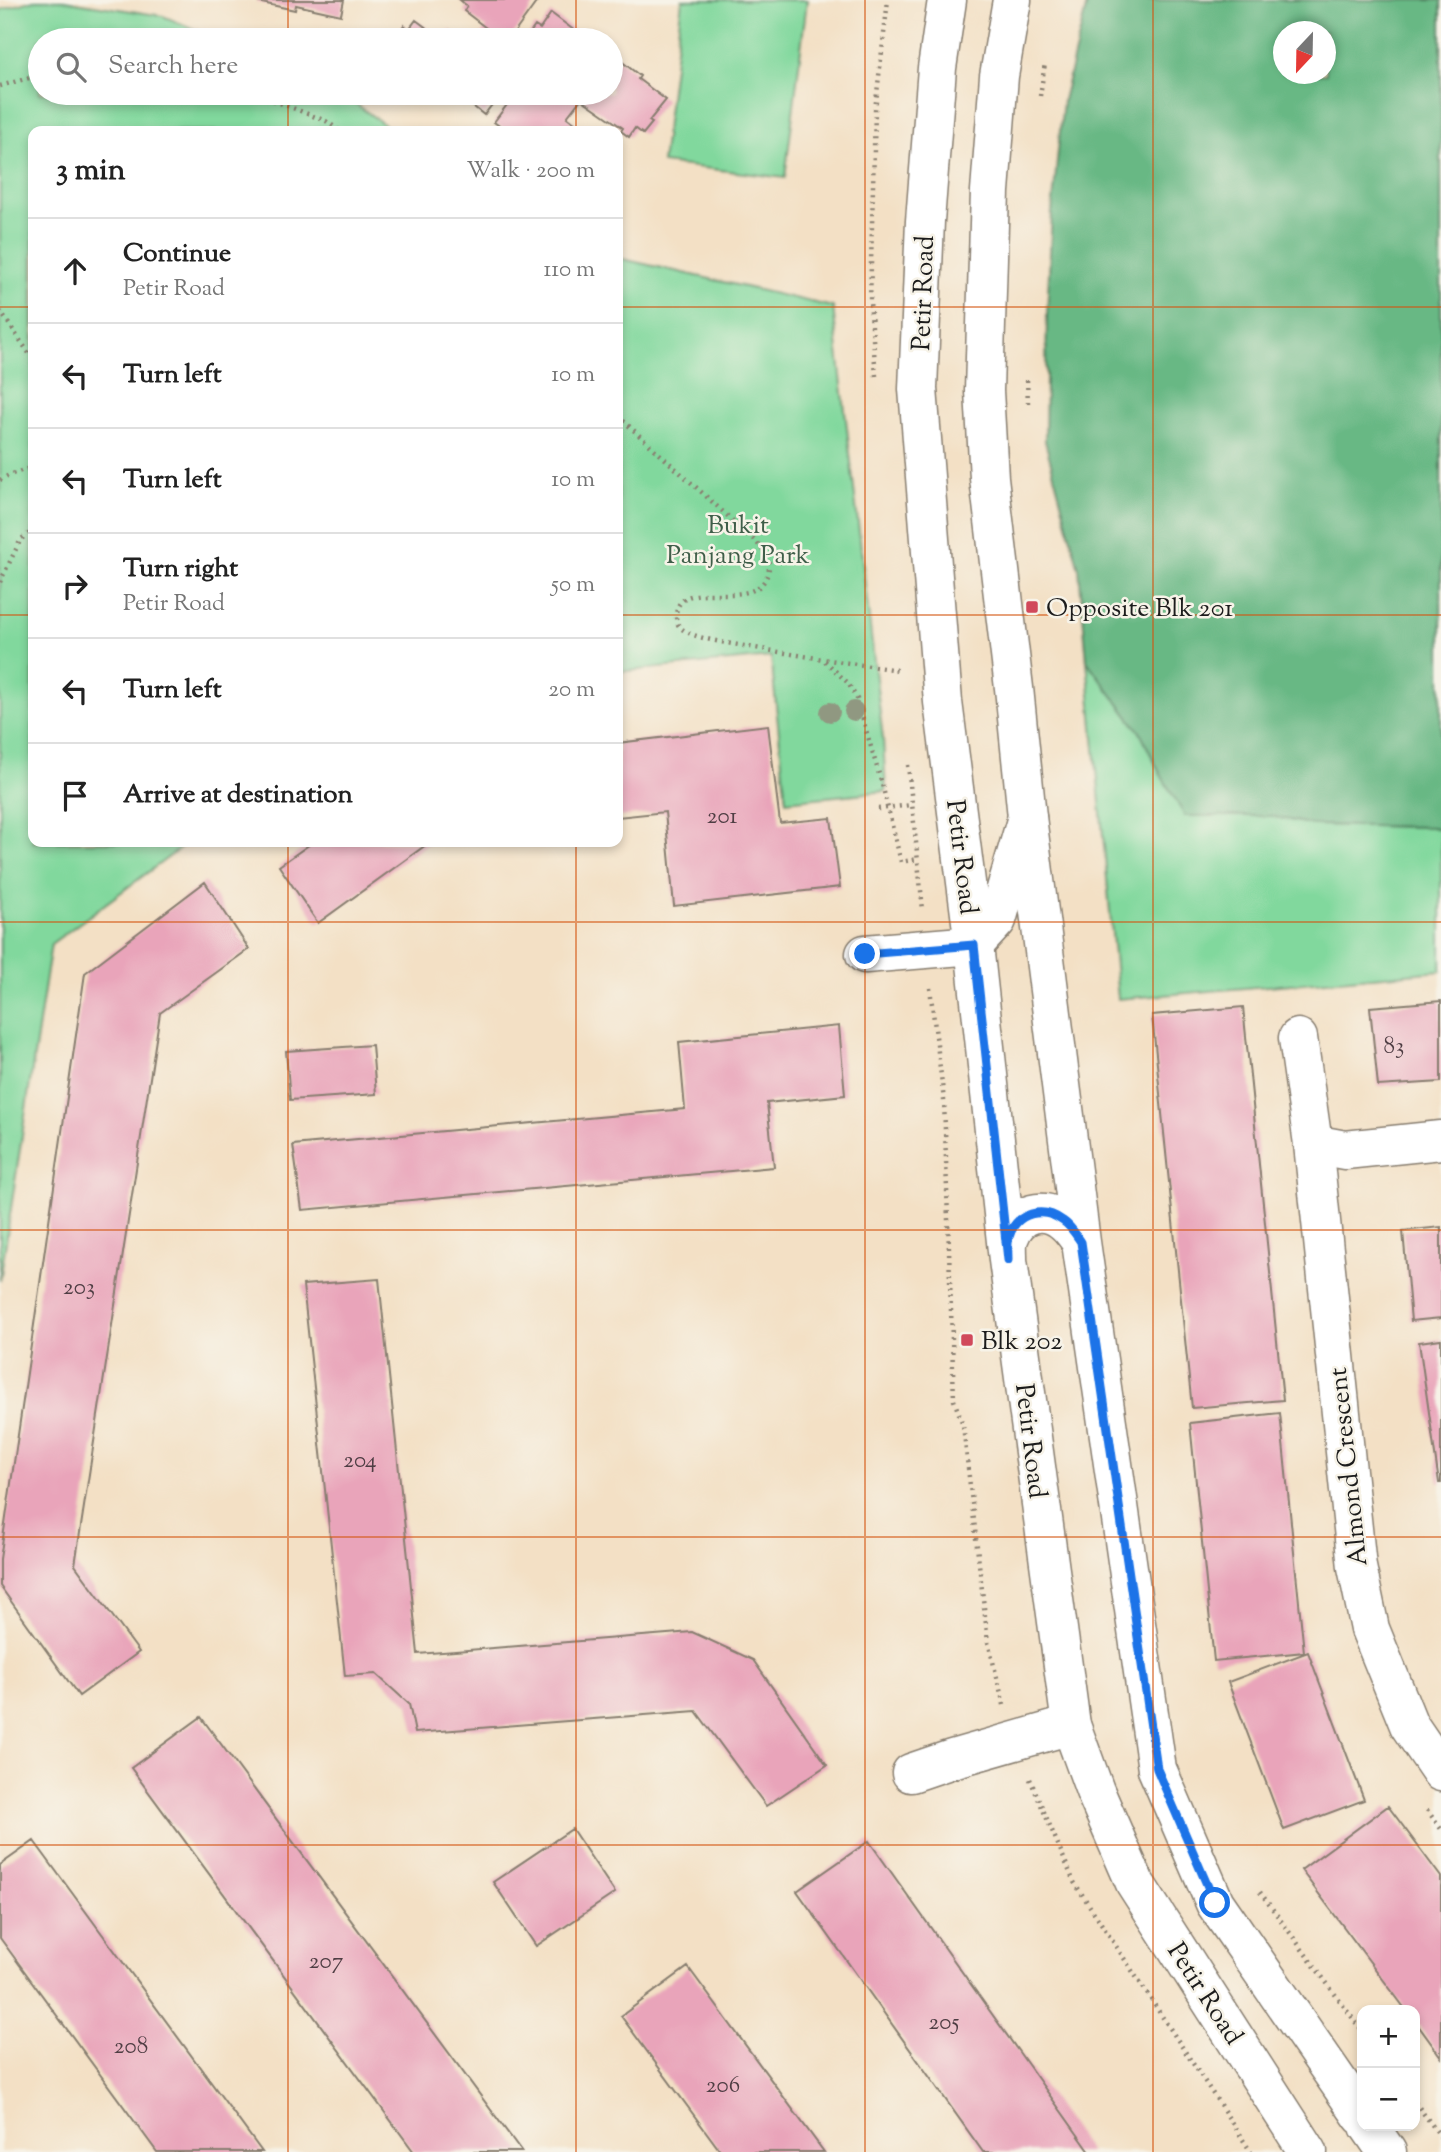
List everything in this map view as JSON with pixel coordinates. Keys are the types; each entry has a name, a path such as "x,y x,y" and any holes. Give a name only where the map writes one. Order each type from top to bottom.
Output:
{"main road":[{"name":"Petir Road","path":"947,0 937,68 925,221 918,389 943,702 974,945 1008,1260 1071,1725 1095,1791 1135,1883 1308,2152"},
{"path":"1012,0 999,76 990,191 984,391 989,478 1027,817 1081,1242 1157,1769 1215,1903 1357,2109"},
{"path":"865,954 974,945 997,920 1027,817"},
{"name":"Almond Crescent","path":"1298,1038 1313,1144 1350,1507 1362,1592 1370,1629 1409,1725 1441,1772"},
{"path":"1313,1144 1345,1150 1441,1140"},
{"path":"1008,1260 1009,1239 1015,1224 1024,1216 1039,1211 1052,1214 1063,1221 1081,1242"},
{"path":"911,1773 1071,1725"},
{"path":"1372,2131 1387,2152"}],"path":[{"path":"1039,105 1046,52"},
{"path":"0,86 28,78"},
{"path":"285,105 333,126"},
{"path":"0,311 28,352"},
{"path":"1027,376 1028,404"},
{"path":"623,421 754,540 768,561 765,579 759,589 747,593 689,596 680,602 676,611 676,622 680,628 722,642 898,670"},
{"path":"0,480 28,469"},
{"path":"0,582 21,539 28,534"},
{"path":"825,660 848,683 857,699 901,862 918,859"},
{"path":"878,809 911,805"},
{"path":"1257,1889 1357,2024"},
{"path":"1420,2109 1441,2137"}],"green space":[{"path":"34,0 63,0 163,16 192,28 28,28 28,105 357,105 386,126 28,126 28,847 182,847 51,944 0,1281 0,10"},
{"path":"682,0 807,0 785,178 662,163"},
{"path":"1088,0 1441,0 1441,829 1314,825 1270,816 1185,816 1140,732 1087,661 1079,569 1045,441 1052,212 1063,100"},
{"name":"Bukit Panjang Park","path":"623,259 833,307 883,739 886,791 786,801 771,657 623,672"},
{"path":"1087,661 1140,732 1161,775 1270,816 1314,825 1441,829 1441,971 1118,999"}],"building":[{"path":"344,0 341,15 296,5 295,10 257,2"},
{"path":"460,0 538,0 518,28 486,28 464,11 467,6"},
{"path":"551,13 571,28 541,28"},
{"path":"416,20 427,28 410,28"},
{"path":"623,63 640,76 638,79 666,100 649,121 652,123 643,134 635,128 629,137 623,132 623,126 590,105 623,105"},
{"path":"472,105 492,105 484,115"},
{"path":"507,105 576,105 567,117 579,126 499,126 494,122"},
{"path":"768,725 780,823 831,818 840,887 674,906 665,812 623,816 623,742"},
{"path":"306,847 423,847 318,923 279,866"},
{"path":"205,882 249,949 160,1013 75,1565 139,1652 79,1696 0,1586 0,1559 85,973"},
{"path":"1441,1001 1441,1082 1378,1086 1370,1007"},
{"path":"1243,1007 1283,1400 1192,1408 1152,1015"},
{"path":"839,1026 845,1095 767,1103 774,1167 302,1210 293,1145 685,1109 679,1042"},
{"path":"372,1045 376,1094 290,1100 286,1051"},
{"path":"1441,1227 1441,1318 1411,1321 1403,1231"},
{"path":"379,1279 418,1654 692,1632 753,1660 827,1765 766,1806 696,1711 415,1733 409,1704 376,1674 345,1676 303,1285"},
{"path":"1441,1339 1441,1483 1439,1483 1419,1342"},
{"path":"1280,1413 1304,1652 1214,1661 1190,1423"},
{"path":"1308,1652 1364,1800 1284,1830 1228,1682"},
{"path":"201,1717 522,2152 414,2152 131,1768"},
{"path":"1388,1806 1441,1877 1441,2057 1420,2028 1420,2005 1402,2005 1301,1870"},
{"path":"572,1829 615,1893 536,1946 493,1882"},
{"path":"34,1841 262,2152 157,2152 0,1938 0,1865"},
{"path":"869,1841 1090,2152 983,2152 797,1891"},
{"path":"688,1967 824,2152 721,2152 621,2016"}],"place":[{"name":"Opposite Blk 201","path":"1032,607"},
{"name":"Blk 202","path":"967,1340"}],"route":[{"path":"865,954 974,945 1008,1260 1009,1239 1015,1224 1024,1216 1039,1211 1052,1214 1063,1221 1081,1242 1157,1769 1215,1903"}]}
